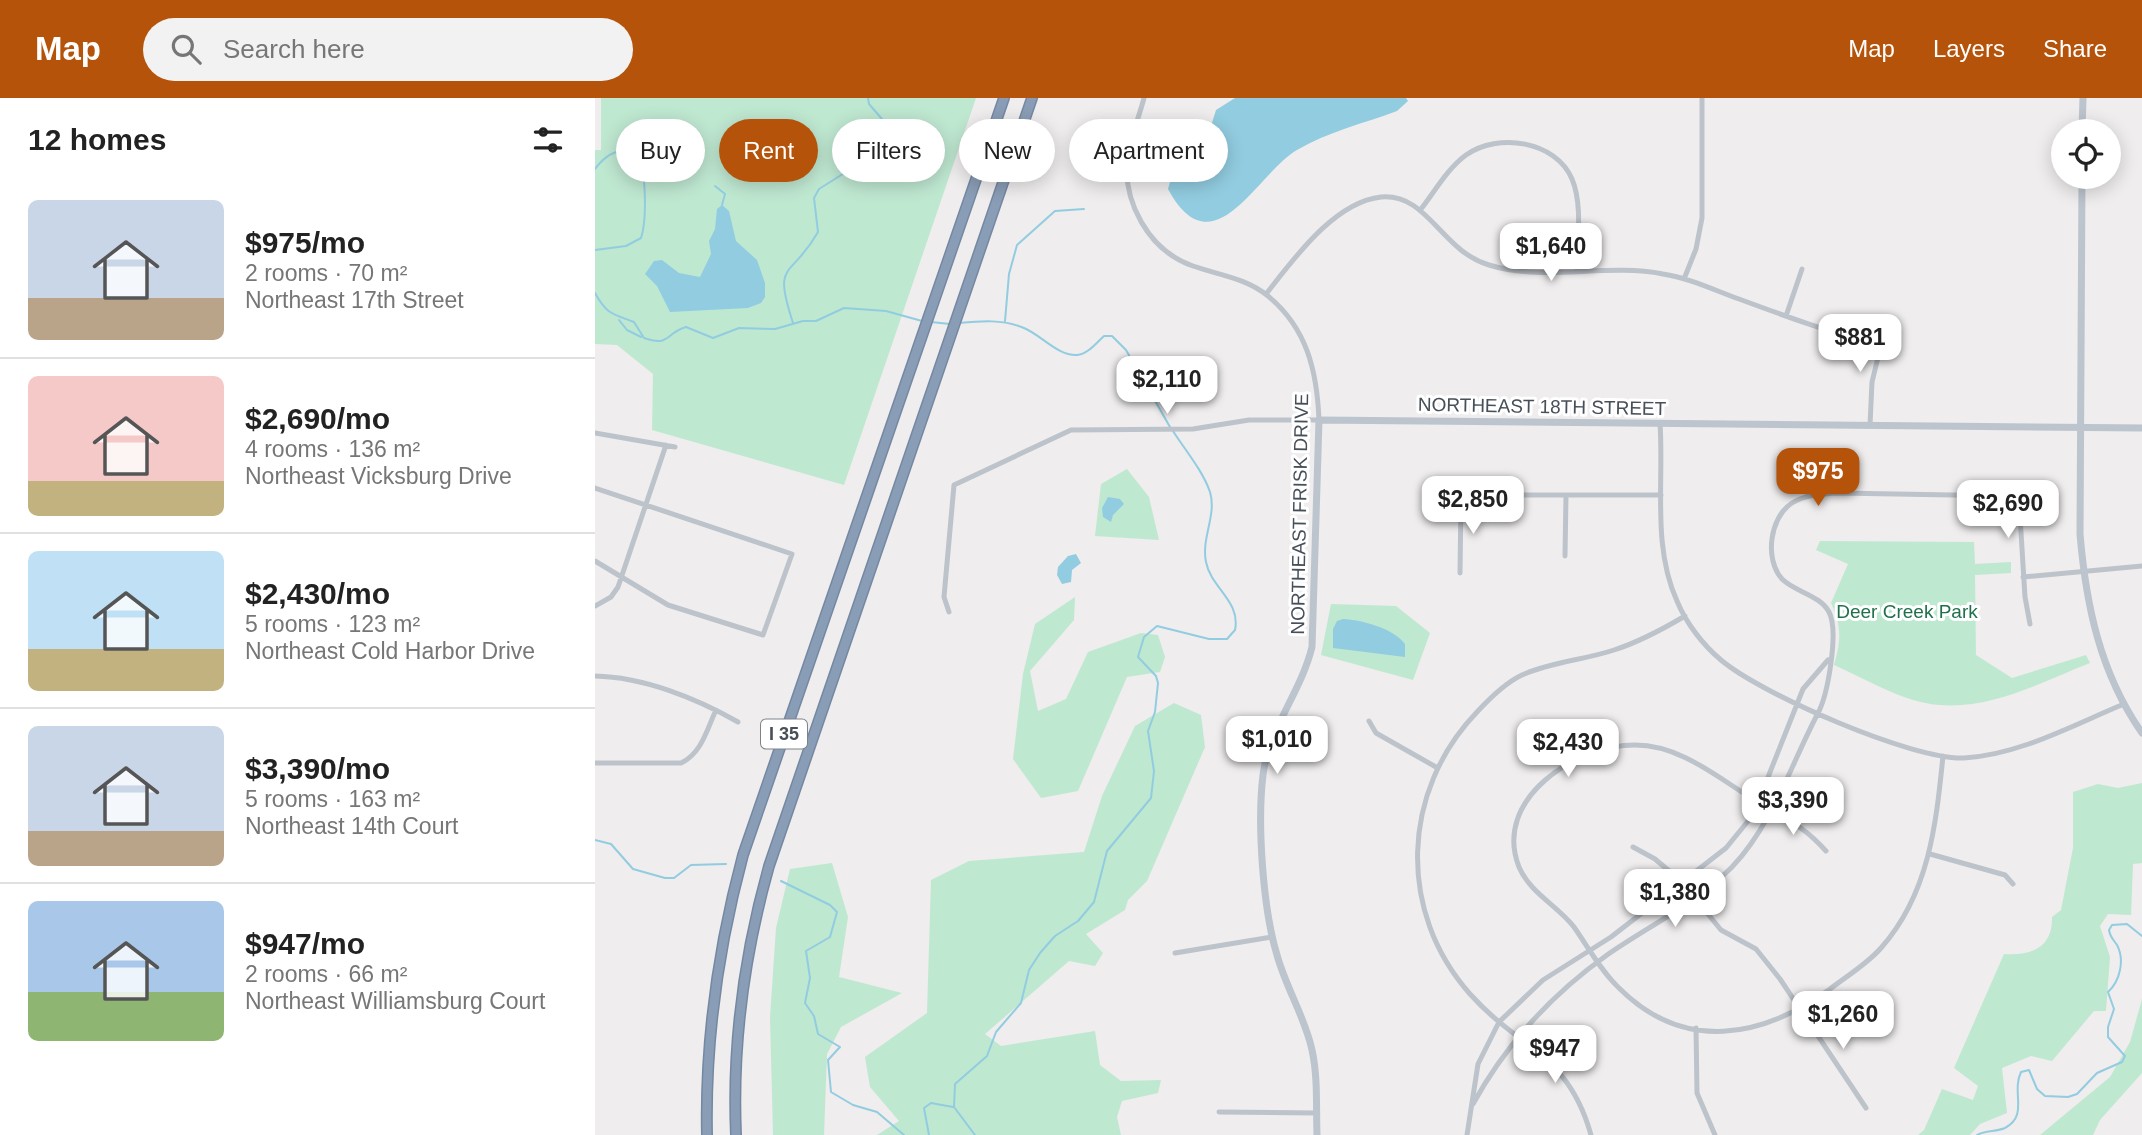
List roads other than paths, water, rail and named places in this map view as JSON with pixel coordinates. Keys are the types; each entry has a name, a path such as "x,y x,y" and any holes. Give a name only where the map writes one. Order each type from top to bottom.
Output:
{"highway":[{"name":"I 35","path":"707,1135 711,1010 731,900 779,746 1004,98"},
{"name":"I 35","path":"736,1135 734,1067 737,1028 759,900 799,773 1032,98"}],"street":[{"name":"NORTHEAST FRISK DRIVE","path":"1144,98 1127,166 1132,201 1143,225 1158,244 1174,257 1194,267 1232,277 1266,294 1292,321 1305,343 1316,380 1319,420 1312,647 1300,682 1271,741 1263,776 1265,883 1272,937 1313,1053 1317,1135"},
{"path":"1684,279 1700,233 1702,98"},
{"path":"2082,119 2083,98"},
{"path":"1421,209 1454,167 1473,150 1501,144 1538,147 1556,157 1573,181 1577,204 1577,270"},
{"path":"2082,189 2081,439 2085,591 2103,659 2124,704 2142,733"},
{"path":"1266,294 1313,236 1351,208 1370,199 1387,197 1421,209 1446,239 1476,261 1514,270 1650,271 1684,279 1786,316 1879,345"},
{"path":"1786,316 1802,270"},
{"path":"1870,425 1872,382 1885,329"},
{"name":"NORTHEAST 18TH STREET","path":"949,612 944,597 954,485 1071,430 1193,429 1249,420 2142,428"},
{"path":"1660,423 1663,554 1677,601 1705,645 1740,675 1766,690 1898,745 1963,758 1997,753 2124,704"},
{"path":"595,433 675,447"},
{"path":"595,606 611,597 622,576 666,445"},
{"path":"595,488 792,554 763,635 668,605 595,561"},
{"path":"1460,573 1461,499 1499,495 1661,495"},
{"path":"1565,556 1566,495"},
{"path":"1473,1104 1520,1036 1555,996 1599,961 1694,898 1732,866 1772,809 1824,699 1834,625 1821,602 1796,590 1780,577 1774,563 1774,526 1783,510 1794,501 1812,495 2010,496 2019,500 2023,577 2030,624"},
{"path":"2023,577 2142,566"},
{"path":"1591,1135 1585,1113 1565,1077 1520,1036 1499,1022 1452,972 1434,943 1423,908 1417,872 1424,803 1436,767 1464,726 1490,698 1521,676 1614,650 1657,632 1685,616"},
{"path":"1467,1135 1478,1064 1499,1022 1543,980 1591,950 1726,848 1753,815 1803,689 1830,656"},
{"path":"595,676 636,681 716,710 738,722"},
{"path":"595,762 681,763 692,758 699,748 716,710"},
{"path":"1369,721 1376,733 1436,767"},
{"path":"1826,850 1794,821 1758,802 1700,765 1650,745 1626,745 1580,756 1546,778 1518,821 1515,845 1519,867 1529,884 1570,922 1621,990 1662,1019 1696,1028 1731,1032 1757,1028 1783,1019 1830,988 1880,949 1917,893 1930,854 1943,756"},
{"path":"1633,847 1655,859 1681,881 1721,930 1756,949 1780,979 1797,1009 1866,1108"},
{"path":"1930,854 2005,875 2013,884"},
{"path":"1175,953 1272,937"},
{"path":"1696,1028 1697,1093 1715,1135"},
{"path":"1219,1112 1317,1113"}],"water":[{"path":"1235,98 1406,98 1408,101 1397,111 1333,133 1297,150 1234,210 1218,219 1201,221 1185,212 1168,189 1170,182 1228,182 1228,119 1213,119 1216,110"},
{"path":"722,205 729,211 736,241 757,260 765,283 765,297 761,303 748,308 670,312 657,286 645,274 654,261 662,260 679,273 700,277 711,254 709,241 715,229 717,209"},
{"path":"1108,497 1120,499 1124,504 1113,515 1111,522 1103,517 1102,508"},
{"path":"1076,554 1081,563 1072,570 1071,582 1062,584 1057,575 1058,567 1068,556"},
{"path":"1343,619 1368,623 1393,633 1405,644 1405,657 1333,648 1333,629 1337,621"}],"waterway":[{"path":"793,323 784,289 785,279 787,272 818,232 814,198 819,189 846,172 858,144 879,142 883,137 882,119 869,104 868,98"},
{"path":"595,169 615,152 632,153 639,157 645,198 641,238 626,246 595,250"},
{"path":"715,186 725,194 722,205"},
{"path":"1005,321 1009,274 1017,245 1055,211 1084,209"},
{"path":"595,293 611,313 634,322 644,338 659,341 686,327 713,338 739,328 775,329 803,321 816,321 844,308 886,311 922,321"},
{"path":"619,320 627,330 641,337"},
{"path":"959,323 992,321 1016,325 1056,349 1077,355 1085,353 1104,336 1112,336 1126,350 1170,427"},
{"path":"931,322 950,324"},
{"path":"975,1135 954,1107 955,1084 987,1056 996,1032 1021,1003 1029,970 1040,953 1055,936 1078,921 1094,902 1107,851 1151,798 1154,771 1148,731 1155,712 1158,683 1156,676 1138,657 1144,637 1157,626 1209,639 1227,639 1235,630 1234,611 1213,580 1206,562 1205,544 1212,509 1210,492 1198,468 1173,431"},
{"path":"595,840 611,844 633,869 665,878 674,878 691,865 726,864"},
{"path":"781,881 830,905 837,912 830,937 806,951 810,978 805,1003 814,1016 818,1034 840,1047 828,1060 831,1092 853,1105 877,1112 904,1135"},
{"path":"1977,1135 2005,1128 2012,1123 2018,1110 2018,1080 2021,1072 2029,1070 2037,1089 2045,1096 2068,1097 2077,1094 2097,1073 2122,1062 2125,1056 2108,1037 2114,1009 2108,992 2116,982 2121,964 2117,945 2109,930 2112,925 2127,924 2142,936"},
{"path":"929,1135 924,1108 931,1103 953,1107"}],"park label":[{"name":"Deer Creek Park","path":"1907,611"}]}
